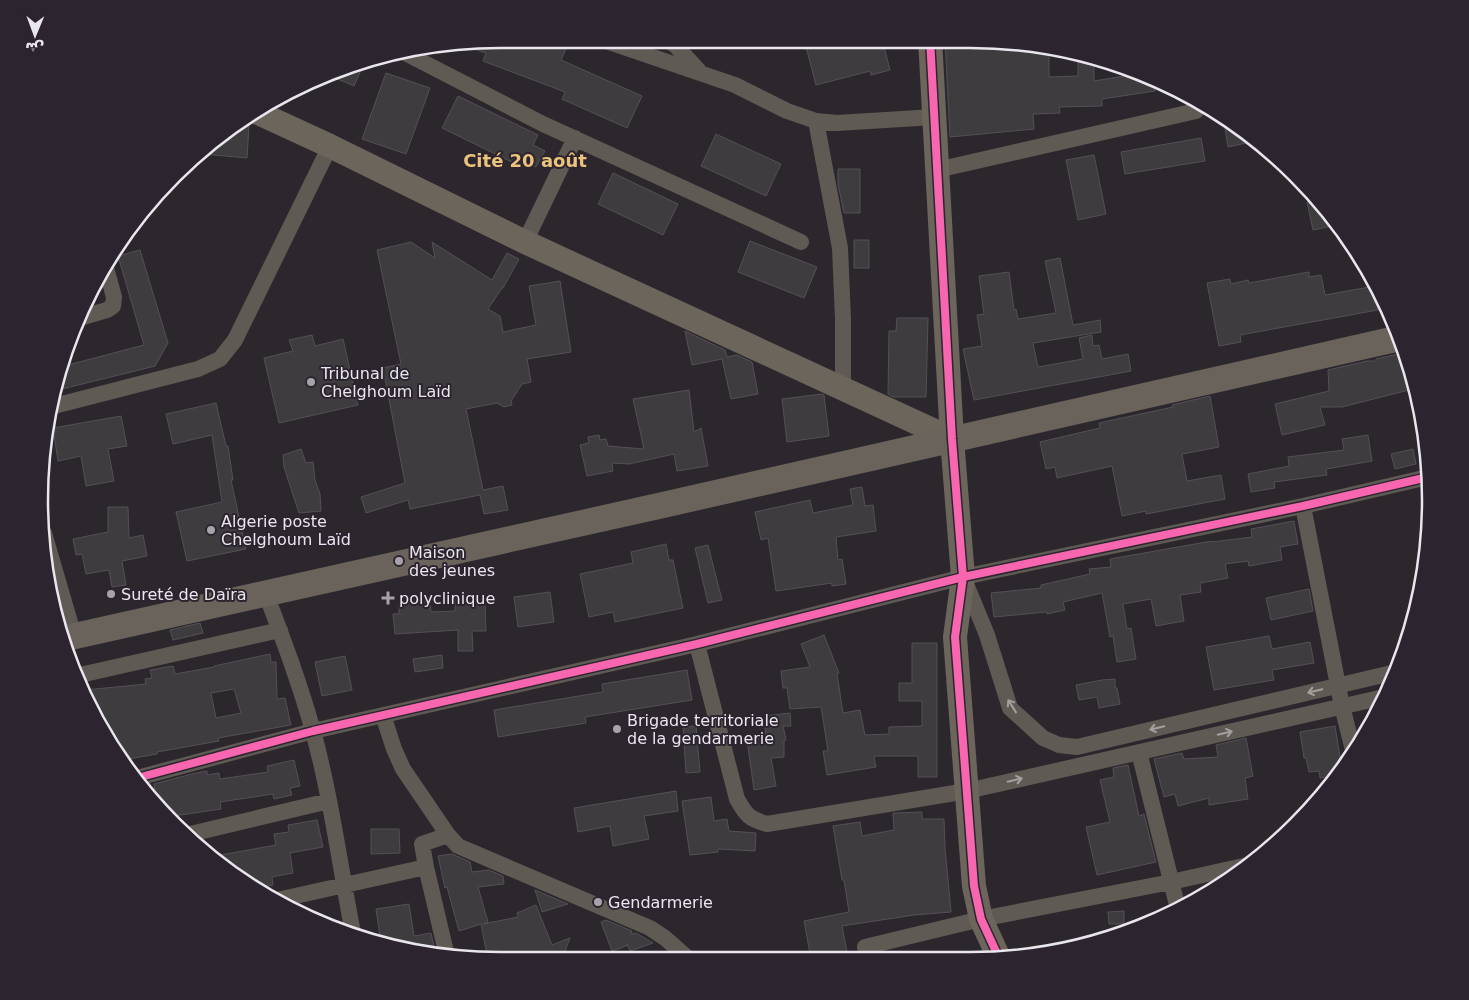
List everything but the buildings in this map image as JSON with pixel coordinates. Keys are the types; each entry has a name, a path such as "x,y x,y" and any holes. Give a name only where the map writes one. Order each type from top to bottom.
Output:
{"main road":[{"path":"70,637 1392,340"}],"street":[{"path":"625,48 701,72 735,85 787,111 816,121 837,122 934,117"},
{"path":"678,48 701,72"},
{"path":"930,48 952,439 963,577 955,637 974,886 981,919 996,952"},
{"path":"411,56 575,138 801,242"},
{"path":"937,170 1195,108"},
{"path":"263,115 525,242 952,439"},
{"path":"816,121 840,248 843,389"},
{"path":"525,242 575,138"},
{"path":"58,405 198,370 220,360 235,340 330,146"},
{"path":"87,316 107,310 113,306 114,298 108,274"},
{"path":"142,777 313,731 697,644 963,577 1421,479"},
{"path":"1303,506 1342,706 1351,742"},
{"path":"52,565 70,637"},
{"path":"963,577 987,636 1010,708 1043,738 1059,745 1077,747 1386,674"},
{"path":"266,594 280,630 313,731 329,801 352,927"},
{"path":"955,637 960,632 968,629 977,630 987,636"},
{"path":"83,675 280,630"},
{"path":"697,644 737,799 752,820 767,824 967,791 1376,699"},
{"path":"383,716 403,769 448,835 458,846 650,928 681,952"},
{"path":"1138,752 1176,902"},
{"path":"194,833 329,801"},
{"path":"445,949 422,844 448,835"},
{"path":"285,898 426,867"},
{"path":"865,947 981,919 1230,869"}],"cycle path":[{"path":"930,48 952,439 963,577 955,637 974,886 981,919 996,952"},
{"path":"142,777 313,731 697,644 963,577 1303,506 1421,479"}],"place":[{"name":"Tribunal de Chelghoum Laïd","path":"311,382"},
{"name":"Algerie poste Chelghoum Laïd","path":"211,530"},
{"name":"Maison des jeunes","path":"399,561"},
{"name":"Sureté de Daïra","path":"111,594"},
{"name":"polyclinique","path":"388,598"},
{"name":"Brigade territoriale de la gendarmerie","path":"617,729"},
{"name":"Gendarmerie","path":"598,902"}],"district":[{"name":"Cité 20 août","path":"525,160"}]}
